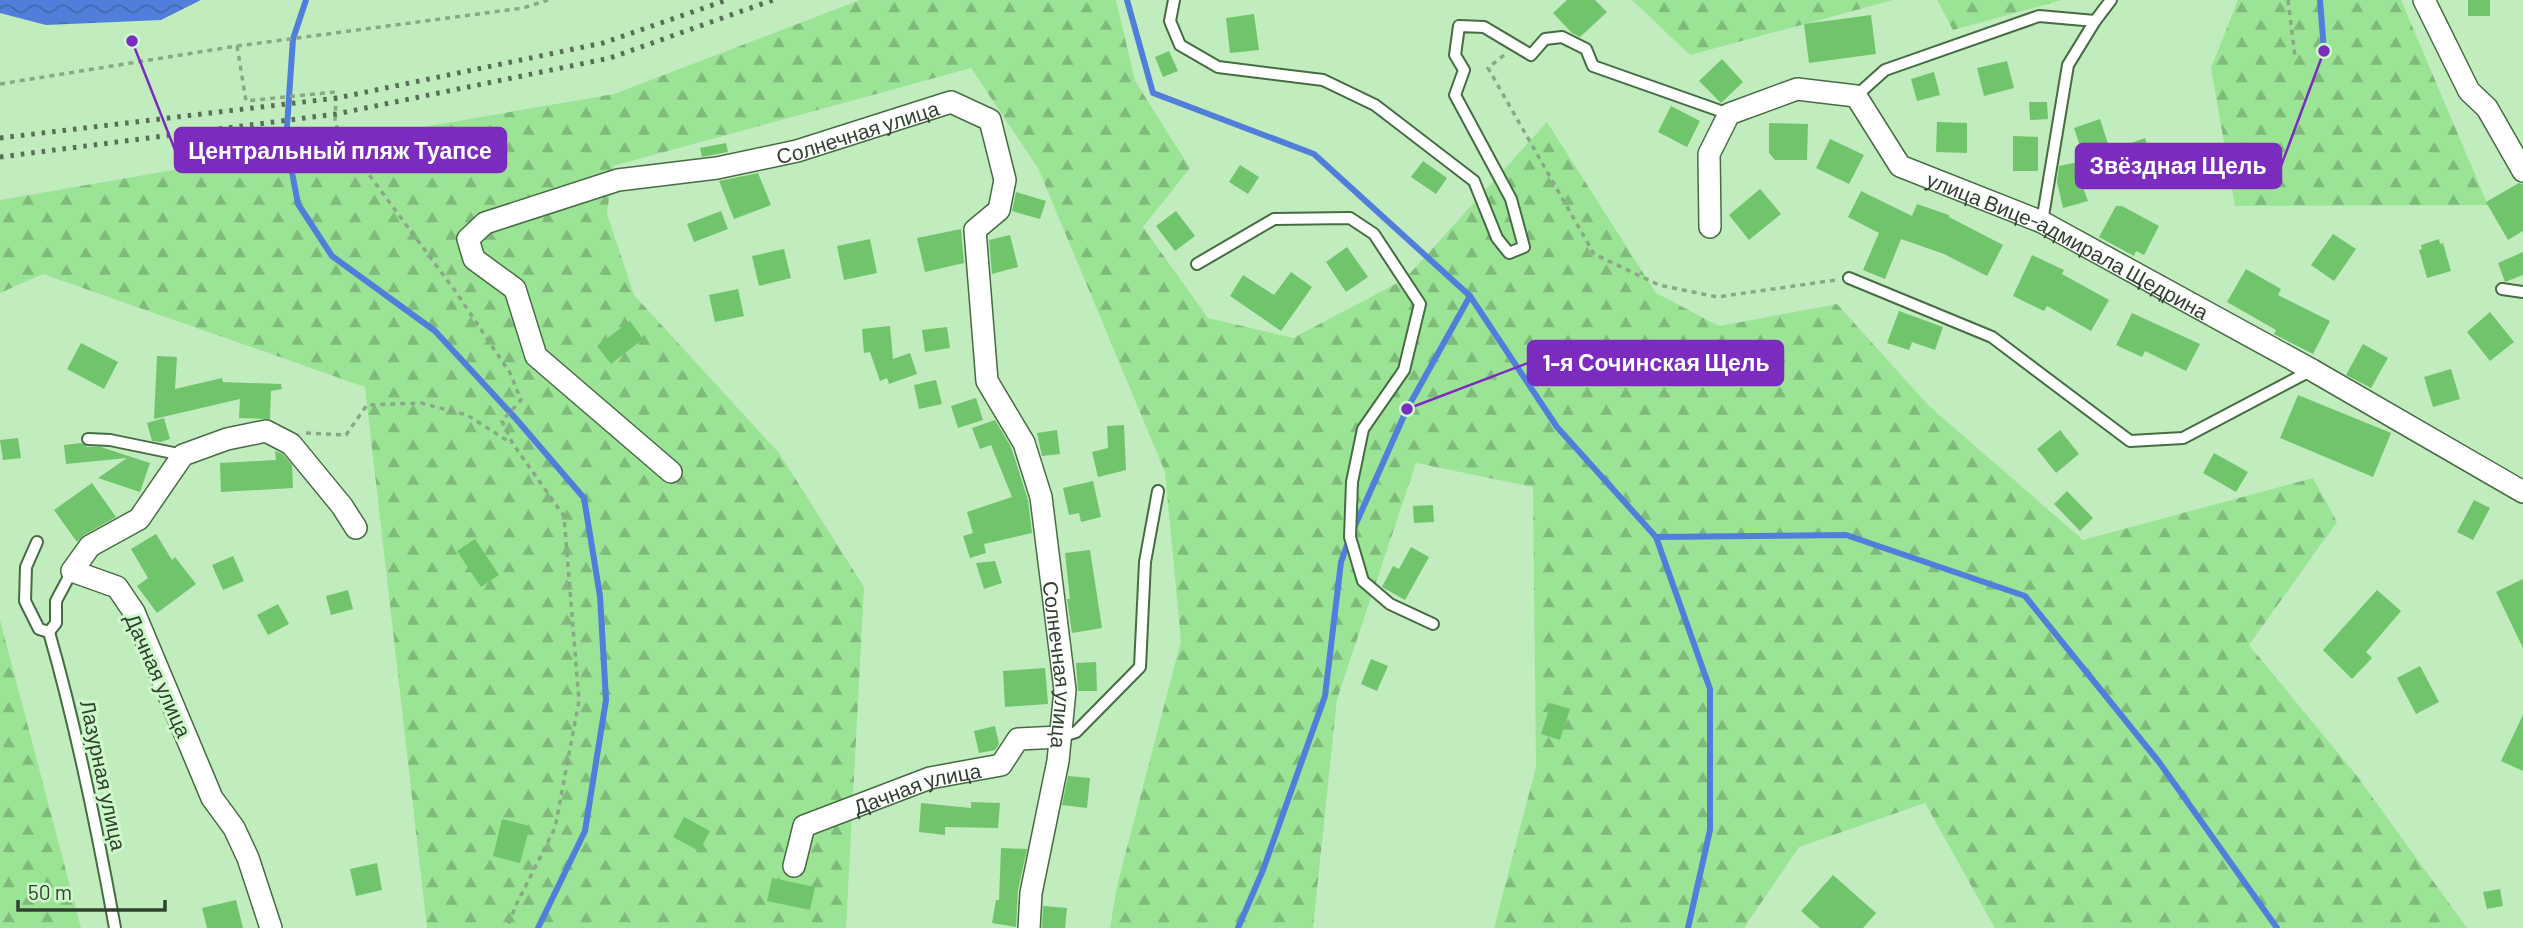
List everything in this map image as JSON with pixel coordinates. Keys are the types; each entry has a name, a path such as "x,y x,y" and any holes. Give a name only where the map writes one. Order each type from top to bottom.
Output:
{"street":[{"path":"2424,0 2469,91 2487,108 2523,171"},
{"path":"1710,227 1709,154 1729,114 1797,89 1856,96"},
{"name":"улица Вице-адмирала Щедрина","path":"1856,96 1900,166 2042,222 2312,370 2523,492"},
{"name":"Солнечная улица","path":"671,472 537,356 515,289 474,259 468,239 485,223 618,180 717,169 797,151 951,102 989,120 1006,180 999,210 975,230 987,381 1024,443 1041,497 1065,690 1058,761 1031,893 1029,928"},
{"path":"72,571 90,546 139,519 183,455 227,439 266,431 291,444 342,506 356,528"},
{"name":"Дачная улица","path":"72,571 117,587 134,612 212,798 234,828 248,858 271,928"},
{"name":"Дачная улица","path":"794,866 804,826 930,778 1001,765 1018,739 1060,737"}],"lane":[{"path":"1174,0 1170,21 1180,45 1217,67 1322,80 1376,105 1474,181 1497,238 1509,253 1524,247 1511,199 1455,95 1464,70 1455,55 1459,26 1484,27 1531,55 1545,39 1562,37 1586,49 1593,66 1729,114"},
{"path":"2042,222 2068,65 2111,0"},
{"path":"1856,96 1885,70 2039,16 2095,21"},
{"path":"1197,264 1274,219 1350,218 1374,234 1414,294 1420,304 1404,370 1363,429 1352,482 1350,537 1363,581 1390,604 1433,624"},
{"path":"1849,278 1992,337 2130,441 2183,438 2312,370"},
{"path":"2502,289 2523,292"},
{"path":"88,439 110,440 183,455"},
{"path":"1060,737 1076,732 1140,667 1145,562 1158,491"},
{"name":"Лазурная улица","path":"37,541 26,567 25,601 39,629 49,632"},
{"name":"Лазурная улица","path":"49,632 56,622 56,601 72,571"},
{"name":"Лазурная улица","path":"49,632 83,767 115,928"}],"path":[{"path":"0,84 237,46 523,8 548,0"},
{"path":"2288,0 2295,57"},
{"path":"237,46 246,101 335,92 335,122 344,141 456,292 510,373 521,400 502,421 513,444 564,516 579,701 555,828 507,928"},
{"path":"1516,47 1488,68 1594,254 1659,285 1717,296 1849,278"},
{"path":"306,433 346,435 367,405 421,403 467,415 513,444"}],"green space":[{"path":"860,0 1116,0 1135,81 1190,168 1143,227 1208,318 1293,338 1405,279 1547,122 1656,293 1719,326 1837,304 1929,406 2083,540 2313,478 2337,522 2249,645 2357,776 2467,928 1995,928 1925,803 1799,847 1744,928 1494,928 1536,767 1533,487 1416,463 1337,699 1313,928 1110,928 1117,886 1181,641 1165,472 1038,168 971,68 613,166 607,214 634,295 779,453 864,587 846,928 427,928 365,387 43,274 0,293 0,200 614,94"},
{"path":"1632,0 1893,0 1690,55"},
{"path":"1937,0 2062,0 1953,30"},
{"path":"2238,0 2401,0 2488,205 2235,206 2211,68"},
{"path":"0,620 81,928 0,928"}],"water":[{"path":"0,0 201,0 161,20 46,25 0,13"}],"building":[{"path":"1567,0 1595,0 1607,12 1580,37 1572,33 1553,13"},
{"path":"2468,0 2490,0 2490,16 2468,16"},
{"path":"1254,14 1259,50 1230,53 1226,18"},
{"path":"1871,15 1876,54 1809,63 1804,24"},
{"path":"1169,51 1178,71 1163,77 1155,57"},
{"path":"1722,59 1743,82 1721,103 1699,81"},
{"path":"2007,61 2014,88 1984,96 1977,68"},
{"path":"1934,72 1940,95 1917,101 1911,79"},
{"path":"2029,102 2047,102 2048,119 2030,120"},
{"path":"1671,106 1700,121 1687,147 1658,132"},
{"path":"2100,119 2109,147 2083,155 2074,128"},
{"path":"1937,122 1967,123 1967,153 1936,152"},
{"path":"1769,123 1808,124 1807,160 1775,160 1769,153"},
{"path":"2013,136 2038,137 2038,171 2013,171"},
{"path":"2145,138 2152,158 2125,169 2117,148"},
{"path":"1830,139 1864,155 1849,184 1816,168"},
{"path":"726,143 728,152 702,157 700,148"},
{"path":"1423,161 1447,178 1436,194 1411,177"},
{"path":"2078,162 2088,201 2063,208 2057,182 2059,166"},
{"path":"1240,165 1259,177 1248,194 1229,182"},
{"path":"758,173 771,205 734,219 719,181"},
{"path":"2519,183 2523,184 2523,231 2508,240 2486,202"},
{"path":"1760,189 1781,214 1749,240 1729,215"},
{"path":"1861,191 1912,216 1917,204 1949,215 2003,245 1987,276 1944,254 1901,239 1885,279 1863,270 1879,233 1848,217"},
{"path":"1016,192 1046,201 1040,219 1012,211"},
{"path":"2116,206 2122,206 2159,226 2144,255 2136,251 2134,256 2099,237"},
{"path":"721,211 728,229 694,242 687,224"},
{"path":"1176,211 1195,236 1175,251 1156,226"},
{"path":"961,229 964,263 925,272 917,238"},
{"path":"2333,234 2356,249 2334,281 2311,265"},
{"path":"1010,235 1018,267 992,274 989,240"},
{"path":"870,239 877,273 844,280 837,246"},
{"path":"2439,239 2440,244 2443,243 2451,271 2427,278 2419,250 2422,249 2421,245"},
{"path":"1347,247 1368,277 1346,292 1326,262"},
{"path":"784,249 791,278 759,286 752,256"},
{"path":"2523,252 2523,275 2505,282 2498,263"},
{"path":"2032,255 2064,270 2062,274 2109,300 2091,331 2047,306 2044,311 2013,296"},
{"path":"2246,269 2281,289 2278,295 2330,321 2313,354 2274,334 2276,330 2227,302"},
{"path":"1291,272 1312,287 1281,331 1230,296 1243,275 1274,295"},
{"path":"738,289 744,316 715,322 709,295"},
{"path":"1899,311 1943,327 1935,350 1912,342 1909,350 1887,343"},
{"path":"2490,312 2514,342 2490,361 2467,332"},
{"path":"2132,313 2200,344 2186,371 2145,351 2142,357 2116,345"},
{"path":"630,321 643,339 611,364 597,346"},
{"path":"890,326 893,359 910,353 917,374 889,384 887,378 880,381 870,352 864,353 862,329"},
{"path":"947,327 950,348 925,352 922,330"},
{"path":"81,343 118,362 104,389 67,369"},
{"path":"2363,344 2388,358 2371,388 2346,375"},
{"path":"157,356 177,357 175,389 222,378 223,382 281,384 282,389 271,391 270,419 239,418 240,399 154,419"},
{"path":"2451,369 2460,399 2433,407 2424,377"},
{"path":"936,380 942,404 919,409 914,385"},
{"path":"2298,395 2391,433 2373,477 2280,438"},
{"path":"976,398 983,420 958,428 951,406"},
{"path":"164,418 170,439 152,441 147,423"},
{"path":"995,420 1011,447 1016,462 1028,500 1032,533 984,544 986,553 970,558 963,536 973,533 967,512 1012,497 991,445 980,449 972,428"},
{"path":"1124,425 1126,470 1098,477 1092,452 1108,448 1107,426"},
{"path":"1057,430 1060,454 1042,456 1037,433"},
{"path":"2060,430 2079,454 2056,473 2037,449"},
{"path":"18,438 21,458 3,460 0,440"},
{"path":"81,443 87,447 101,447 150,463 140,492 98,478 127,458 66,464 64,445"},
{"path":"275,451 283,454 292,465 293,488 221,492 220,463 276,460"},
{"path":"2214,453 2248,472 2236,492 2203,473"},
{"path":"1093,481 1101,517 1081,522 1079,513 1069,515 1063,488"},
{"path":"92,483 116,517 84,535 77,542 54,510"},
{"path":"2067,491 2093,518 2080,531 2054,504"},
{"path":"2474,500 2490,508 2473,540 2457,532"},
{"path":"1433,505 1434,522 1414,523 1413,506"},
{"path":"156,534 172,560 175,557 196,584 157,613 137,586 148,578 131,549"},
{"path":"475,539 499,575 481,587 457,551"},
{"path":"1411,547 1429,557 1405,600 1382,587 1393,566 1399,569"},
{"path":"1090,550 1102,628 1072,633 1065,553"},
{"path":"233,556 244,581 223,590 212,565"},
{"path":"995,561 1002,583 984,589 976,563"},
{"path":"2523,579 2523,648 2496,592"},
{"path":"348,590 353,609 331,615 326,596"},
{"path":"2377,590 2401,611 2366,652 2372,658 2352,679 2323,650"},
{"path":"278,604 289,624 268,635 257,615"},
{"path":"1371,659 1388,666 1377,691 1361,684"},
{"path":"1096,662 1097,691 1078,691 1076,663"},
{"path":"2420,666 2439,702 2416,714 2397,678"},
{"path":"1045,668 1048,704 1005,707 1003,671"},
{"path":"1551,703 1570,709 1560,740 1541,734"},
{"path":"2523,715 2523,771 2501,761"},
{"path":"995,726 999,744 995,750 979,753 974,731"},
{"path":"1068,776 1090,778 1087,808 1062,805"},
{"path":"971,802 1000,803 998,828 945,827 945,835 919,832 921,803 971,808"},
{"path":"684,817 710,831 699,851 673,837"},
{"path":"502,819 530,826 520,863 493,856"},
{"path":"1001,848 1027,849 1018,890 1016,927 992,923 996,900 999,900"},
{"path":"377,863 382,890 356,896 350,869"},
{"path":"1833,875 1876,913 1863,928 1820,928 1801,911"},
{"path":"772,878 815,887 810,910 767,901"},
{"path":"2500,889 2503,906 2487,909 2483,892"},
{"path":"236,900 243,928 207,928 202,908"},
{"path":"1043,906 1067,908 1065,928 1042,928"}],"waterway":[{"path":"306,0 293,39 286,141 298,204 332,256 435,331 584,498 600,596 606,700 585,831 538,928"},
{"path":"1127,0 1153,93 1314,154 1470,296 1407,409 1350,537 1341,562 1325,696 1263,870 1238,928"},
{"path":"2320,0 2324,51"},
{"path":"1470,296 1557,427 1656,537 1846,535 2025,596 2159,762 2277,928"},
{"path":"1656,537 1710,689 1710,830 1688,928"}],"railway":[{"path":"0,138 337,98 603,43 727,0"},
{"path":"0,157 336,114 610,58 773,0"}],"place":[{"name":"Центральный пляж Туапсе","path":"132,41"},
{"name":"Звёздная Щель","path":"2324,51"},
{"name":"1-я Сочинская Щель","path":"1407,409"}]}
